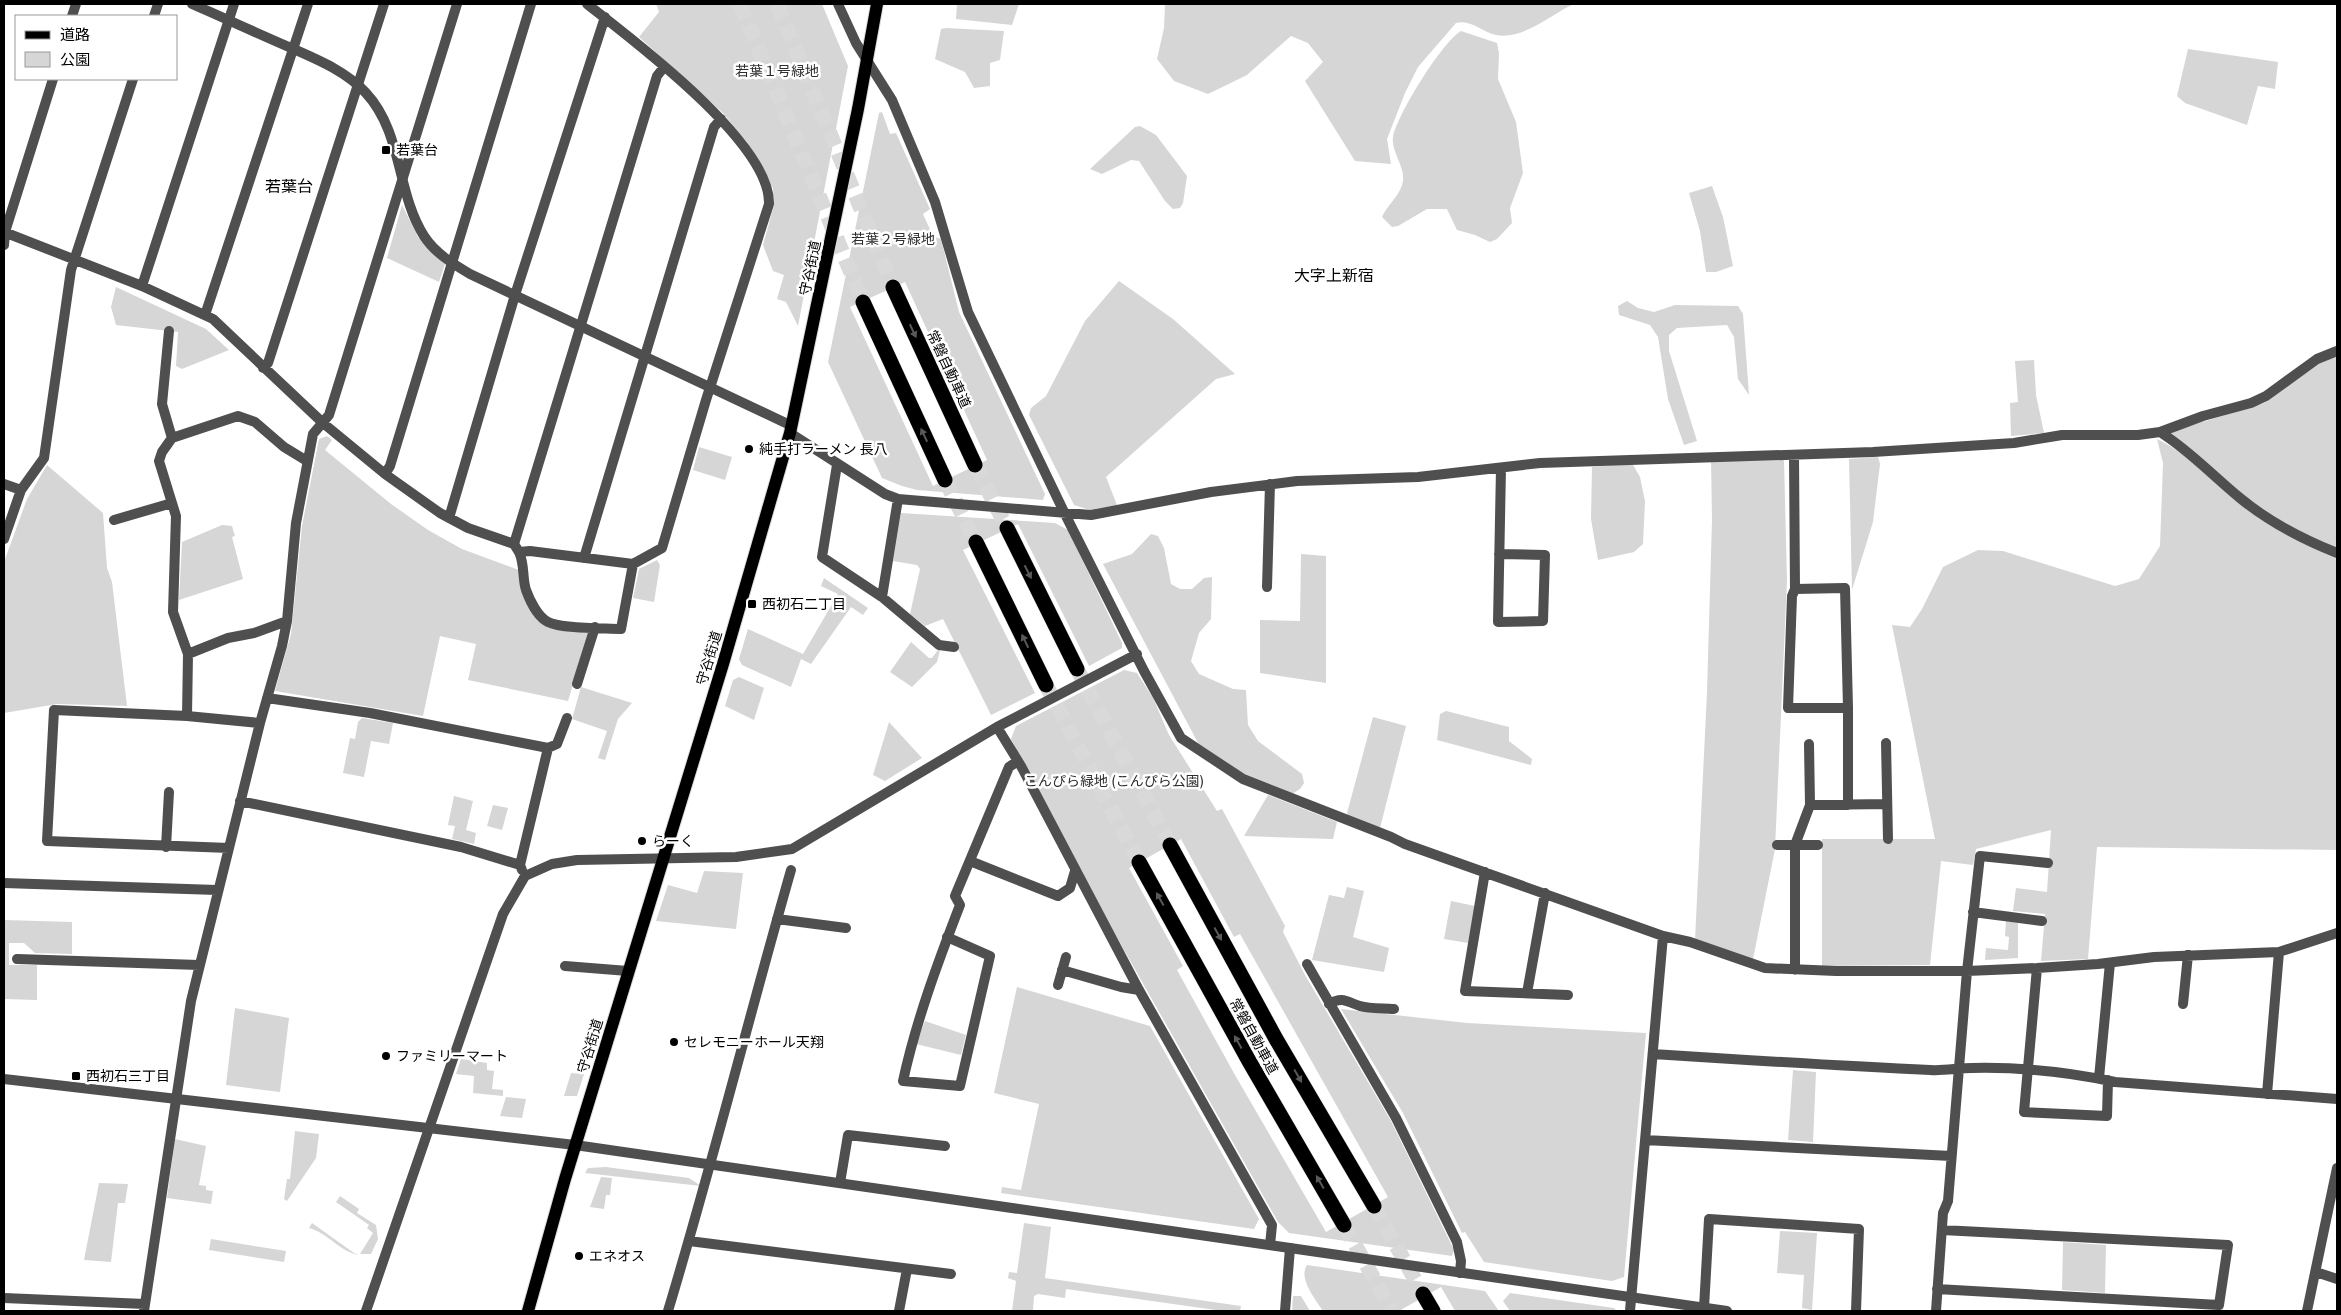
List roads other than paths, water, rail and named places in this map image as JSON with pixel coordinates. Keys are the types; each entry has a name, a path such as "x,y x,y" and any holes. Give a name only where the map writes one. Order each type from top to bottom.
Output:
{"highway":[{"name":"常磐自動車道","path":"893,287 975,465"},
{"path":"863,302 945,480"},
{"path":"1006,528 1077,669"},
{"path":"976,542 1046,685"},
{"name":"常磐自動車道","path":"1170,845 1276,1039 1374,1206"},
{"name":"常磐自動車道","path":"1139,862 1249,1061 1344,1225"},
{"path":"1424,1294 1433,1311"}],"main road":[{"name":"守谷街道","path":"528,1311 575,1145 723,664 791,429 867,61 877,4"}],"street":[{"path":"192,4 324,63 358,86 372,100 388,127 398,154 402,178 410,205 424,236 446,260 791,429 837,465 885,494 898,499 1091,515 1212,492 1270,484 1348,478 1418,477 1603,460 1794,455 2014,443 2062,435 2138,435 2160,432 2266,396 2317,359 2337,352"},
{"path":"142,286 234,4"},
{"path":"205,315 308,4"},
{"path":"263,368 268,363 384,4"},
{"path":"4,1298 145,1308 191,1002 240,801 287,621 296,523 312,434 329,415 457,4"},
{"path":"385,474 390,466 531,4"},
{"path":"5,232 142,286 213,319 323,423 385,474 448,518 517,548 633,564 662,548 710,388 769,204 769,194 744,145 721,119 664,67 588,4"},
{"path":"838,4 846,25 892,100 935,202 968,312 1064,512 1137,654 1181,738 1243,779 1391,837 1404,844 1663,936 1690,942 1765,968 1795,970 2037,968 2110,963 2154,957 2279,952 2337,933"},
{"path":"448,518 515,295 605,17"},
{"path":"633,564 621,629 556,624 541,617 526,589 523,561 517,548 580,325 657,76 664,67"},
{"path":"4,245 5,232 53,80"},
{"path":"4,539 21,490 44,458 74,259 133,80"},
{"path":"584,558 714,127 721,119"},
{"path":"169,331 162,404 172,438"},
{"path":"186,716 188,654 173,612 176,516 159,461 162,452 172,438 238,416 255,422 284,447 307,461"},
{"path":"2160,432 2176,442 2240,499 2268,519 2302,538 2337,553"},
{"path":"1794,455 1795,589 1792,596 1788,708 1848,708"},
{"path":"837,465 822,557 882,597 938,645 954,647"},
{"path":"1499,554 1545,556 1543,622 1498,622 1500,468"},
{"path":"4,484 21,490"},
{"path":"1267,587 1270,484"},
{"path":"882,597 898,499"},
{"path":"114,520 172,503"},
{"path":"1795,589 1845,588 1848,805"},
{"path":"188,654 228,638 254,634 287,621"},
{"path":"577,684 595,627"},
{"path":"366,1311 503,914 525,876 552,864 578,860 662,860 748,856 792,849 997,726 1137,654"},
{"path":"268,698 370,713 548,748 557,744 567,718"},
{"path":"229,848 47,841 54,710 186,716 260,723"},
{"path":"997,726 1018,761 1139,990 1272,1225 1270,1245"},
{"path":"1886,743 1888,839"},
{"path":"1795,970 1795,845 1810,805 1809,744"},
{"path":"525,876 520,865 548,748"},
{"path":"947,938 990,956 960,1086 903,1081 911,1045 947,938 960,905 955,896 1009,767 1018,761"},
{"path":"166,847 169,792"},
{"path":"240,801 461,847 520,865"},
{"path":"1810,805 1887,804"},
{"path":"1777,845 1818,845"},
{"path":"1936,1311 1943,1213 1948,1201 1967,970 1980,856 2048,863"},
{"path":"970,861 1058,896 1070,888 1075,871"},
{"path":"668,1311 711,1165 791,870"},
{"path":"1486,872 1465,991 1568,995"},
{"path":"4,884 218,890"},
{"path":"1527,994 1545,893"},
{"path":"1973,912 2042,921"},
{"path":"777,919 846,928"},
{"path":"1630,1311 1663,936"},
{"path":"2266,1094 2279,952"},
{"path":"2183,1004 2188,955"},
{"path":"1058,985 1066,957"},
{"path":"17,960 199,965"},
{"path":"2037,968 2024,1112 2107,1116 2104,1079 2110,963"},
{"path":"1307,964 1396,1118 1457,1242 1462,1261 1460,1273"},
{"path":"565,966 628,972"},
{"path":"1062,970 1139,990"},
{"path":"1329,1004 1344,999 1360,1006 1394,1009"},
{"path":"1653,1054 1820,1066 1959,1070 1970,1068 2027,1071 2337,1099"},
{"path":"4,1079 575,1145 1727,1311"},
{"path":"840,1183 848,1135 945,1146"},
{"path":"1645,1140 1951,1156"},
{"path":"2307,1311 2337,1168"},
{"path":"1704,1308 1709,1219 1859,1229 1856,1311"},
{"path":"1937,1289 2220,1304 2228,1244 1942,1230"},
{"path":"689,1241 951,1274"},
{"path":"1285,1311 1290,1248"},
{"path":"899,1311 906,1269"},
{"path":"2316,1272 2337,1279"}],"tunnel":[{"path":"740,4 863,302"},
{"path":"777,4 893,287"},
{"path":"975,465 1007,528"},
{"path":"945,480 976,542"},
{"path":"1077,669 1170,845"},
{"path":"1046,685 1139,862"},
{"path":"1374,1206 1423,1294"},
{"path":"1344,1225 1392,1311"}],"place":[{"name":"若葉台","path":"386,150"},
{"name":"純手打ラーメン 長八","path":"749,449"},
{"name":"西初石二丁目","path":"752,604"},
{"name":"らーく","path":"642,841"},
{"name":"セレモニーホール天翔","path":"674,1042"},
{"name":"ファミリーマート","path":"386,1056"},
{"name":"西初石三丁目","path":"76,1076"},
{"name":"エネオス","path":"579,1256"}],"district":[{"name":"若葉台","path":"289,186"},
{"name":"大字上新宿","path":"1334,275"}],"park label":[{"name":"若葉１号緑地","path":"777,71"},
{"name":"若葉２号緑地","path":"893,239"},
{"name":"こんぴら緑地 (こんぴら公園)","path":"1114,781"}]}
